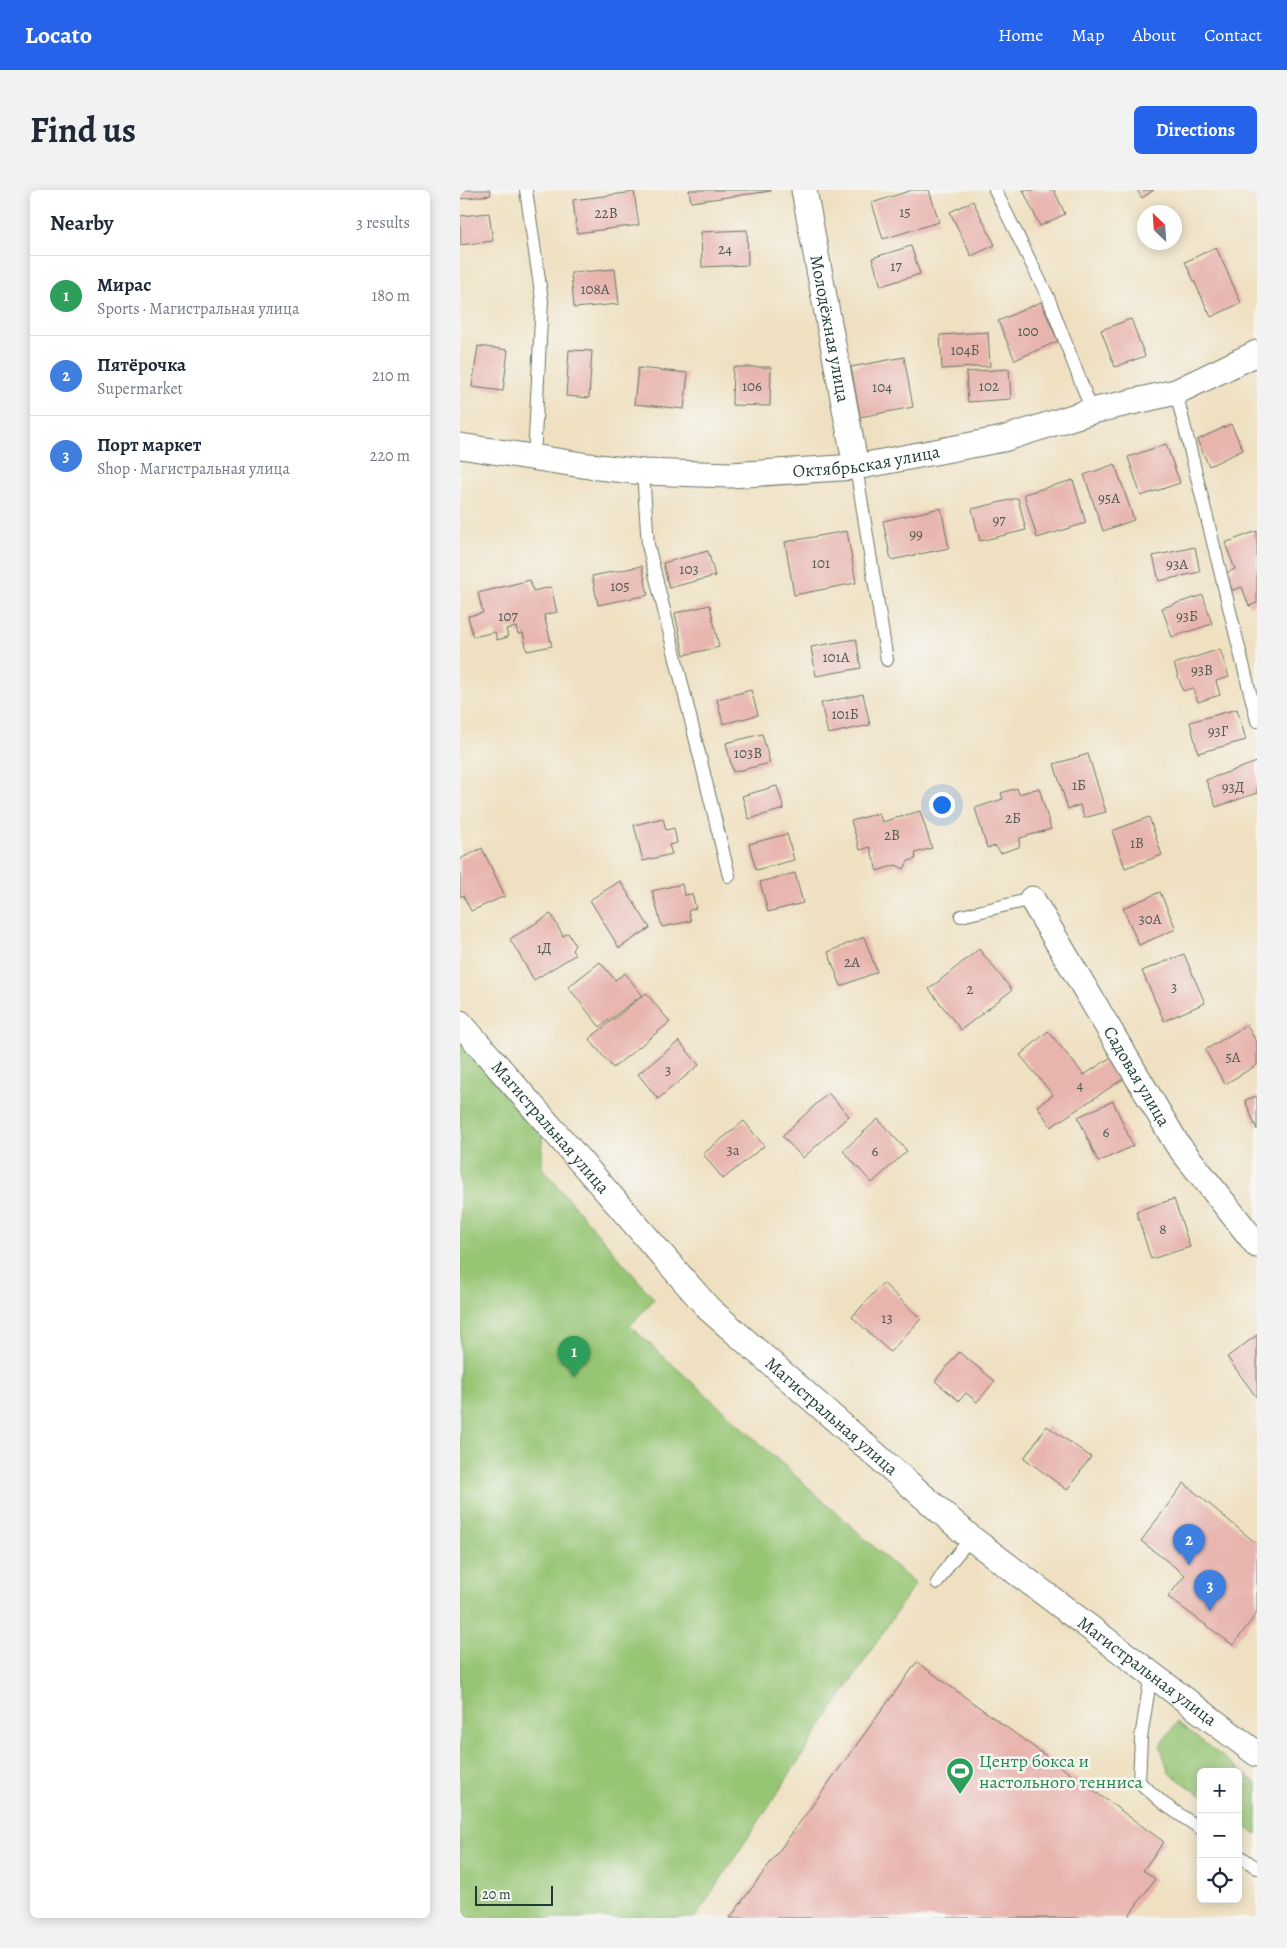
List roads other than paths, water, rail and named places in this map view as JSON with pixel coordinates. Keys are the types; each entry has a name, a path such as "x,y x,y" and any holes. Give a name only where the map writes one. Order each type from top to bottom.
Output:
{"street":[{"name":"Молодёжная улица","path":"804,190 856,467"},
{"name":"Октябрьская улица","path":"460,446 643,472 730,475 856,467 1003,438 1092,411 1176,392 1257,353"},
{"name":"Садовая улица","path":"1032,899 1177,1144 1257,1244"},
{"name":"Магистральная улица","path":"460,1022 709,1309 971,1538 1257,1754"}],"lane":[{"path":"526,190 542,300 534,458"},
{"path":"995,190 1048,297 1092,411"},
{"path":"1176,392 1257,721"},
{"path":"856,467 888,660"},
{"path":"643,472 648,544 729,876"},
{"path":"961,916 1032,899"},
{"path":"937,1583 950,1563 971,1538"},
{"path":"1151,1674 1141,1738 1140,1782 1164,1804 1197,1826"},
{"path":"1242,1858 1257,1868"}],"place":[{"name":"Мирас","path":"574,1377"},
{"name":"Пятёрочка","path":"1189,1565"},
{"name":"Порт маркет","path":"1210,1611"},
{"name":"Центр бокса и настольного тенниса","path":"960,1795"}]}
